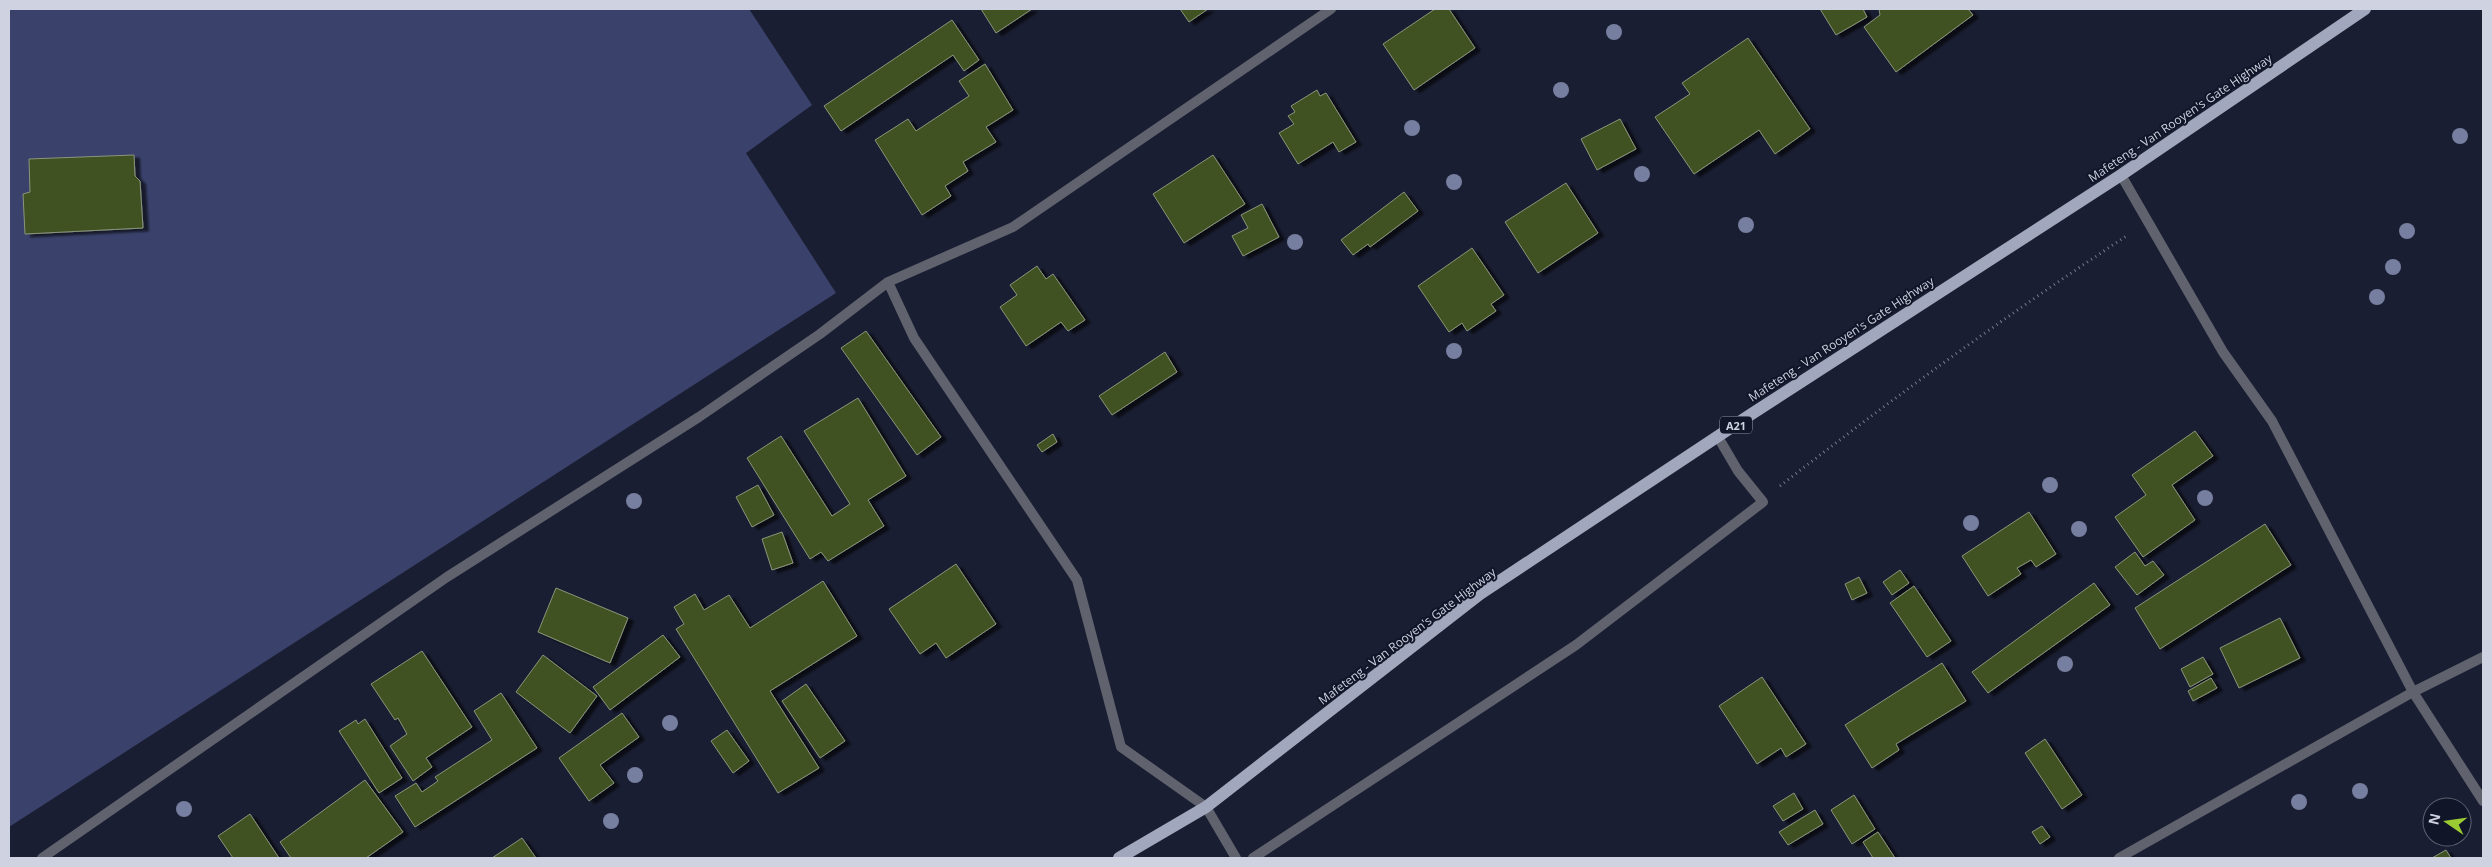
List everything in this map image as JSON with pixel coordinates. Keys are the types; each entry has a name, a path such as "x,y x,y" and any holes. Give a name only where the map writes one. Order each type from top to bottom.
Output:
{"main road":[{"name":"Mafeteng - Van Rooyen's Gate Highway","path":"1120,858 1206,807 1480,594 2121,175 2365,9"}],"street":[{"path":"42,858 447,577 699,417 820,334 888,282 1013,227 1332,9"},
{"path":"2121,175 2223,352 2272,421 2414,692 2483,801"},
{"path":"888,282 914,338 1077,580 1121,747 1206,807 1236,858"},
{"path":"1253,858 1576,645 1763,502 1738,471 1718,437"},
{"path":"2119,858 2414,692 2483,657"}],"path":[{"path":"1763,502 1778,487 1892,399 2053,284 2149,221"}],"shaded area":[{"path":"9,9 749,9 812,105 746,153 836,293 9,827"}],"building":[{"path":"981,9 1032,9 996,33"},
{"path":"1180,9 1208,9 1189,22"},
{"path":"1435,9 1449,9 1475,48 1414,90 1383,44"},
{"path":"1820,9 1863,9 1867,17 1836,35"},
{"path":"1879,9 1968,9 1973,15 1896,72 1864,27 1880,15"},
{"path":"952,20 979,60 964,71 953,55 841,131 824,106"},
{"path":"1748,38 1810,129 1775,154 1759,130 1694,174 1655,117 1690,94 1682,83"},
{"path":"985,64 1013,110 986,127 996,142 963,162 968,171 945,186 951,196 922,215 875,140 908,119 916,131 969,96 959,81"},
{"path":"1317,90 1320,96 1326,93 1356,142 1339,152 1333,142 1298,164 1279,133 1294,124 1288,116 1295,112 1291,106"},
{"path":"1620,119 1636,149 1597,170 1581,139"},
{"path":"134,155 135,176 140,181 143,228 25,234 23,194 30,192 29,159"},
{"path":"1213,155 1245,204 1184,243 1153,194"},
{"path":"1566,183 1598,233 1538,273 1505,222"},
{"path":"1404,192 1418,211 1370,247 1368,244 1353,255 1341,240"},
{"path":"1262,204 1279,237 1243,256 1232,236 1248,228 1241,215"},
{"path":"1472,248 1504,295 1491,304 1496,311 1467,331 1462,323 1449,332 1418,286"},
{"path":"1037,266 1046,279 1053,274 1085,320 1068,331 1061,322 1026,346 1000,307 1017,295 1010,285"},
{"path":"866,331 941,437 917,455 841,348"},
{"path":"1165,352 1177,372 1112,415 1099,396"},
{"path":"858,398 906,476 868,500 884,526 828,561 821,552 810,559 747,458 781,436 832,516 850,504 804,431"},
{"path":"2195,431 2213,456 2172,485 2195,520 2143,557 2115,517 2146,495 2132,475"},
{"path":"1053,434 1057,442 1042,452 1037,445"},
{"path":"758,485 774,515 752,527 736,497"},
{"path":"2029,512 2056,554 2036,567 2031,560 2017,568 2021,574 1988,596 1962,556"},
{"path":"2265,524 2291,565 2160,649 2135,608"},
{"path":"782,532 793,563 772,570 762,539"},
{"path":"2135,552 2145,566 2153,561 2164,575 2137,595 2115,567"},
{"path":"956,564 996,624 946,658 936,643 920,654 889,609"},
{"path":"1900,570 1909,583 1892,595 1883,582"},
{"path":"1859,577 1867,593 1852,600 1845,584"},
{"path":"823,581 857,636 770,691 819,768 778,793 676,629 684,624 674,607 695,594 704,610 729,595 750,628"},
{"path":"2094,583 2110,605 1988,693 1972,672"},
{"path":"1914,586 1951,641 1927,657 1890,603"},
{"path":"556,588 628,618 610,663 538,632"},
{"path":"2280,618 2300,658 2239,688 2220,648"},
{"path":"663,635 680,657 610,710 593,687"},
{"path":"422,651 472,727 426,758 432,767 413,781 390,746 407,734 398,718 395,720 371,684"},
{"path":"543,655 597,696 570,733 516,692"},
{"path":"2203,657 2213,674 2190,687 2181,669"},
{"path":"1942,663 1966,701 1896,744 1899,750 1872,768 1845,725"},
{"path":"1762,677 1806,744 1786,757 1781,748 1757,764 1719,706"},
{"path":"2211,678 2217,688 2193,701 2188,691"},
{"path":"806,684 845,741 820,758 782,701"},
{"path":"501,693 537,748 415,827 395,796 416,783 422,792 438,781 435,777 492,740 474,711"},
{"path":"622,713 639,737 600,765 614,783 589,801 559,758"},
{"path":"365,719 402,778 379,793 339,731 356,720 358,724"},
{"path":"727,730 749,761 733,773 711,741"},
{"path":"2045,739 2082,795 2062,809 2025,753"},
{"path":"365,780 403,832 366,858 291,858 280,842"},
{"path":"1794,793 1803,809 1783,821 1773,806"},
{"path":"1854,795 1875,829 1852,844 1831,810"},
{"path":"1815,810 1823,824 1788,845 1779,832"},
{"path":"250,814 279,858 233,858 218,836"},
{"path":"2042,826 2050,837 2040,844 2032,832"},
{"path":"1878,832 1895,858 1873,858 1863,842"},
{"path":"522,838 536,858 492,858"},
{"path":"2446,850 2451,858 2432,858"}]}
